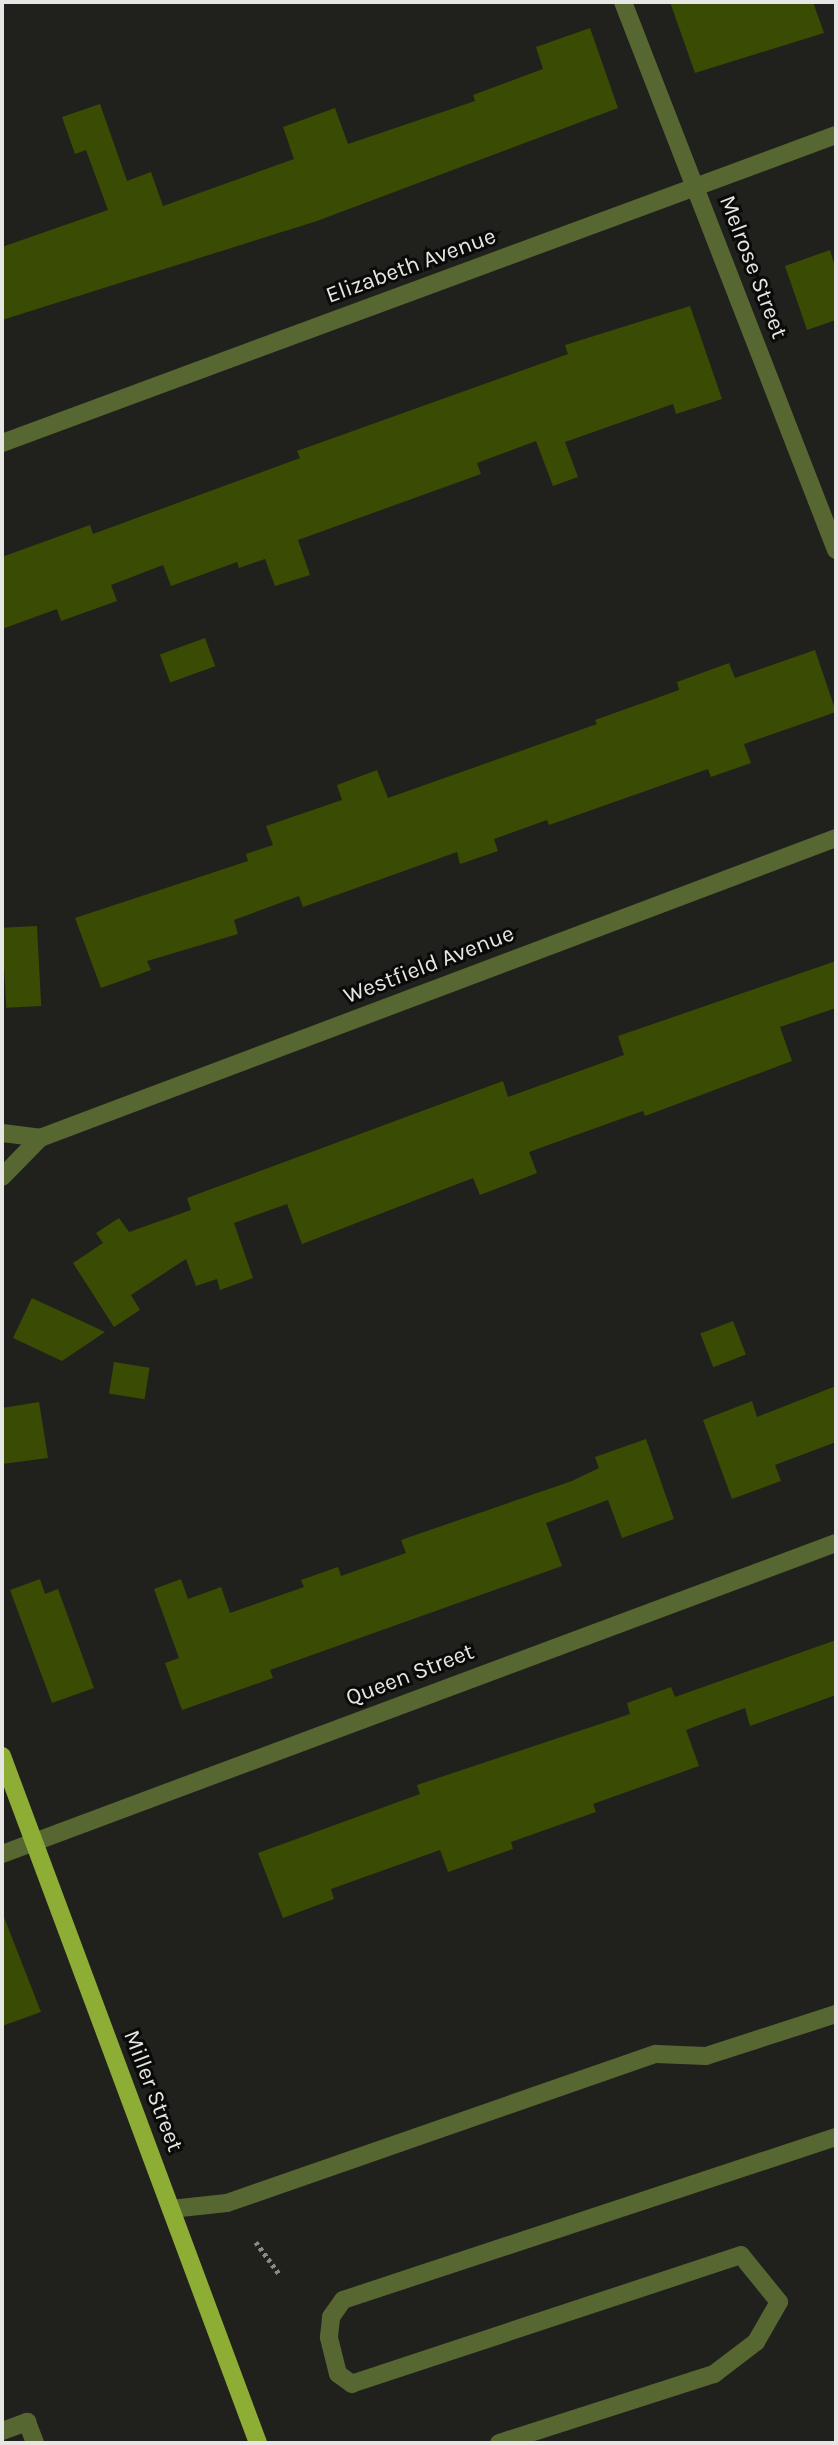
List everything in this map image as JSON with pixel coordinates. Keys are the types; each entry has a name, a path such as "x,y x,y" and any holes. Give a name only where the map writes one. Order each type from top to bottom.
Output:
{"main road":[{"name":"Miller Street","path":"2,1756 258,2443"}],"street":[{"name":"Melrose Street","path":"623,2 836,550"},
{"name":"Elizabeth Avenue","path":"2,443 836,135"},
{"name":"Westfield Avenue","path":"2,1177 40,1138 836,838"},
{"name":"Westfield Avenue","path":"2,1133 40,1138"},
{"name":"Queen Street","path":"2,1854 836,1544"},
{"path":"171,2209 227,2203 656,2054 706,2056 836,2014"},
{"path":"499,2443 714,2374 755,2342 779,2302 741,2255 366,2382 352,2384 338,2374 329,2337 331,2317 343,2300 836,2137"},
{"path":"2,2431 27,2422 35,2443"}],"path":[{"path":"256,2242 280,2275"}],"building":[{"path":"670,2 813,2 824,33 695,73"},
{"path":"590,28 618,108 317,221 2,320 2,247 108,210 86,150 75,154 62,117 100,104 127,181 151,172 163,206 294,159 283,127 335,108 348,144 475,101 473,95 543,69 536,47"},
{"path":"830,250 836,270 836,320 807,330 785,266"},
{"path":"690,306 722,399 676,414 673,404 565,442 578,477 553,486 536,441 477,463 481,474 298,540 310,575 275,586 265,559 239,568 237,562 171,586 163,565 111,585 117,601 61,621 57,609 2,629 2,557 90,525 93,534 300,458 297,451 568,354 565,345"},
{"path":"205,638 215,666 170,683 160,654"},
{"path":"815,650 836,712 744,744 751,763 711,777 708,769 549,825 547,820 494,839 498,851 460,864 457,852 303,907 299,896 234,920 238,934 147,961 151,970 101,988 75,918 248,861 246,854 273,845 266,826 342,800 337,785 377,770 388,798 597,724 595,720 679,690 677,682 729,663 735,678"},
{"path":"37,926 41,1006 6,1008 2,928"},
{"path":"836,961 836,1008 780,1027 792,1061 645,1116 643,1111 529,1152 537,1173 480,1195 473,1178 302,1244 287,1204 234,1223 253,1278 220,1290 217,1279 196,1286 186,1259 131,1295 140,1310 114,1327 73,1263 103,1243 96,1233 119,1218 129,1232 191,1210 187,1198 503,1081 508,1097 624,1055 618,1036"},
{"path":"32,1298 105,1332 62,1361 13,1338"},
{"path":"733,1321 746,1355 713,1367 700,1334"},
{"path":"114,1362 150,1368 145,1399 109,1394"},
{"path":"836,1386 836,1442 775,1465 781,1481 732,1499 703,1420 752,1401 757,1417"},
{"path":"39,1402 48,1458 2,1464 2,1408"},
{"path":"646,1439 674,1519 622,1538 608,1500 546,1523 562,1566 270,1670 273,1678 182,1710 165,1663 179,1658 154,1589 181,1579 188,1599 221,1587 230,1613 304,1587 301,1580 338,1567 341,1576 406,1553 401,1540 572,1481 599,1468 595,1457"},
{"path":"40,1579 45,1594 58,1589 94,1688 52,1703 10,1590"},
{"path":"836,1640 836,1695 750,1726 745,1708 686,1730 699,1766 593,1804 596,1812 511,1842 513,1849 448,1872 440,1850 331,1889 334,1899 283,1918 258,1853 420,1794 417,1785 630,1714 627,1703 671,1687 675,1697"},
{"path":"2,1912 41,2012 2,2026"}]}
